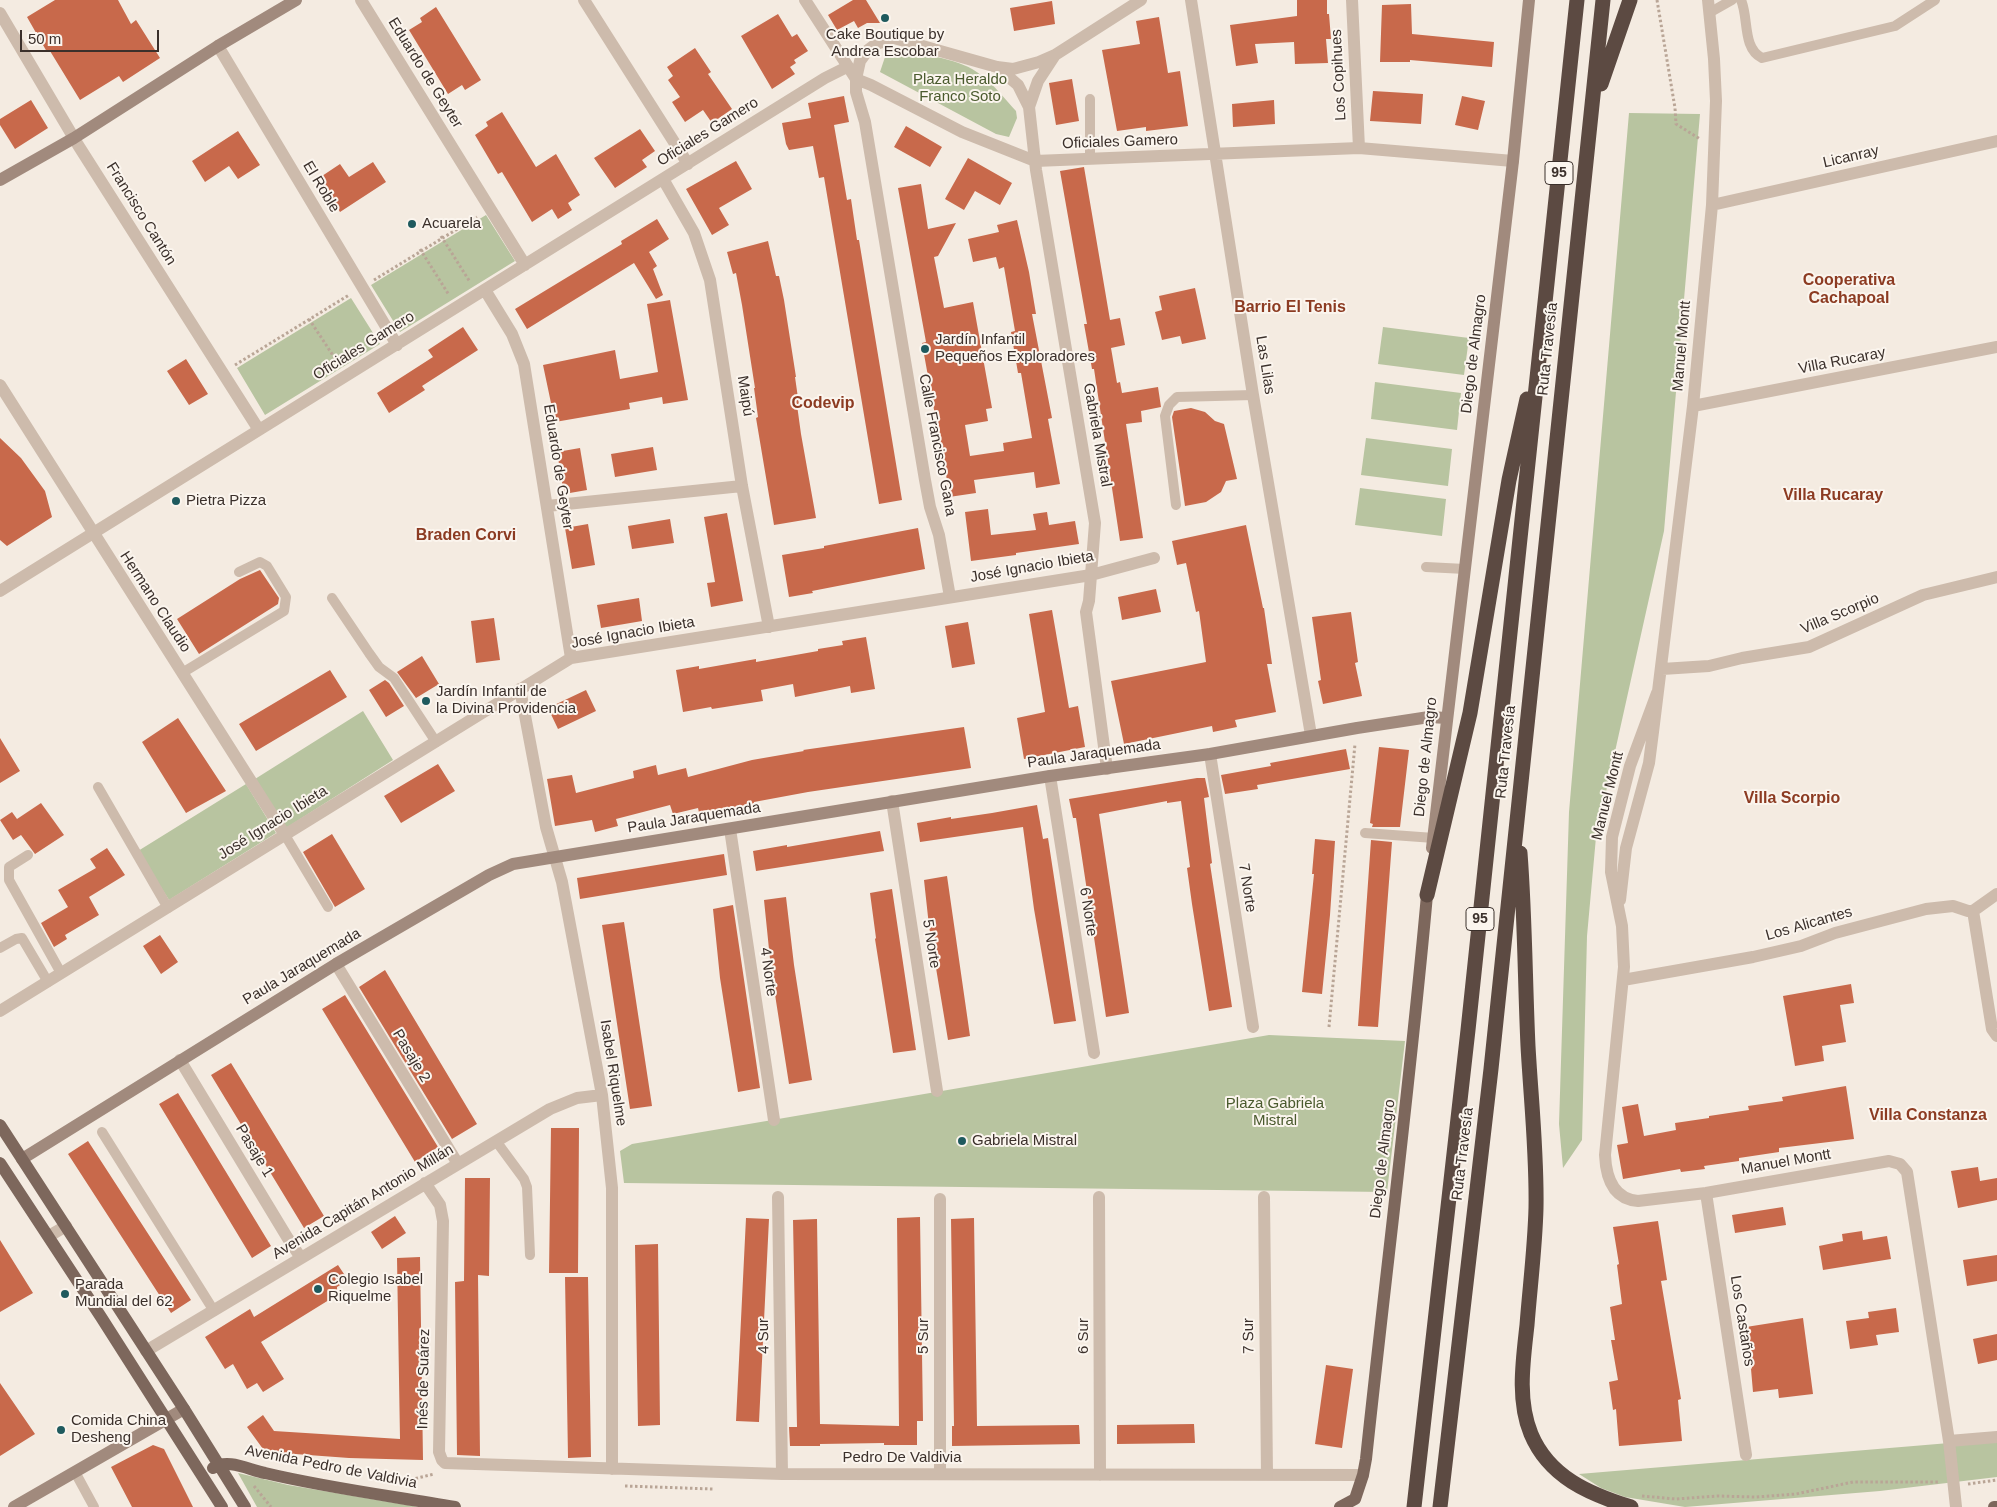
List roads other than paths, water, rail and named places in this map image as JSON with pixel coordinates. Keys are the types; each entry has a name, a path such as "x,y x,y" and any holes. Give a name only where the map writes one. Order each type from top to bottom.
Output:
{"highway":[{"name":"Ruta Travesía","path":"1414,1507 1468,1030 1577,0"},
{"name":"Ruta Travesía","path":"1441,1501 1489,1088 1603,0"},
{"path":"1593,105 1630,0"},
{"path":"1427,895 1470,713 1509,480 1523,413 1540,347"},
{"path":"1518,814 1524,896 1527,1033 1536,1174 1534,1248 1524,1355 1522,1400 1530,1433 1543,1456 1553,1467 1571,1482 1591,1494 1632,1500"}],"main road":[{"name":"Diego de Almagro","path":"1340,1507 1355,1499 1363,1476 1413,1045 1427,895"},
{"path":"0,1125 184,1409 245,1507"},
{"path":"0,1163 222,1507"},
{"path":"202,1475 218,1465"},
{"name":"Avenida Pedro de Valdivia","path":"218,1465 242,1467 275,1476 456,1507"}],"street":[{"path":"0,180 74,138 218,46 296,0"},
{"name":"Eduardo de Geyter","path":"361,0 525,265"},
{"path":"584,0 688,164"},
{"path":"805,0 856,79"},
{"path":"998,67 1012,69 1031,65 1054,55 1141,0"},
{"name":"Las Lilas","path":"1191,0 1253,396 1311,735"},
{"name":"Los Copihues","path":"1352,0 1359,148"},
{"name":"Diego de Almagro","path":"1427,895 1513,162 1530,0"},
{"name":"Manuel Montt","path":"1619,910 1625,856 1649,763 1693,406 1712,205 1715,93 1709,6"},
{"name":"Francisco Cantón","path":"0,13 74,138 259,430"},
{"name":"Oficiales Gamero","path":"0,591 688,164 830,75 844,62 876,44 894,38 998,67"},
{"name":"El Roble","path":"218,46 396,345"},
{"path":"856,79 860,61 868,50"},
{"name":"Gabriela Mistral","path":"1028,107 1038,81 1054,55"},
{"path":"860,61 866,78 871,85"},
{"name":"Gabriela Mistral","path":"998,67 1018,85 1028,107 1035,161 1095,524 1089,601 1086,612 1107,769"},
{"name":"Oficiales Gamero","path":"856,79 962,132 1035,161 1359,148 1513,162"},
{"name":"Calle Francisco Gana","path":"856,79 856,92 865,122 925,480 930,507 939,535 950,597"},
{"name":"Calle Francisco Gana","path":"865,122 868,91 871,85"},
{"name":"Licanray","path":"1712,205 1997,141"},
{"name":"Maipú","path":"663,179 694,233 706,265 742,486 769,627"},
{"name":"Eduardo de Geyter","path":"482,292 512,334 524,364 571,658"},
{"name":"Villa Rucaray","path":"1693,406 1997,347"},
{"name":"Hermano Claudio","path":"0,385 285,835"},
{"path":"547,506 742,486"},
{"name":"José Ignacio Ibieta","path":"0,1011 571,658 1090,575 1154,558"},
{"name":"Villa Scorpio","path":"1662,669 1709,666 1742,658 1809,647 1924,595 1997,577"},
{"name":"Isabel Riquelme","path":"520,689 546,828 562,882 602,1095 612,1188 612,1469"},
{"name":"Manuel Montt","path":"1657,693 1630,766 1612,837 1611,872 1619,910 1624,954 1605,1155 1608,1176 1615,1190 1631,1201 1647,1201 1706,1193 1889,1161 1900,1164 1907,1172 1949,1441 1956,1507"},
{"name":"Paula Jaraquemada","path":"22,1159 336,964 489,875 513,864 1050,776 1210,754 1311,735 1429,717 1447,718"},
{"name":"7 Norte","path":"1210,754 1252,1027"},
{"name":"6 Norte","path":"1050,776 1094,1053"},
{"name":"5 Norte","path":"892,801 938,1092"},
{"name":"4 Norte","path":"730,829 774,1120"},
{"path":"1997,894 1973,911 1992,1029 1997,1036"},
{"name":"Los Alicantes","path":"1623,980 1753,957 1801,946 1836,933 1926,909 1953,906 1973,911"},
{"name":"Pasaje 2","path":"336,964 458,1164"},
{"name":"Pasaje 1","path":"180,1060 287,1237 302,1258"},
{"name":"Avenida Capitán Antonio Millán","path":"146,1351 558,1105 577,1098 602,1095"},
{"name":"Inés de Suárez","path":"425,1183 440,1205 443,1221 439,1452 442,1460"},
{"name":"Los Castaños","path":"1706,1193 1746,1454"},
{"name":"4 Sur","path":"778,1197 782,1474"},
{"name":"6 Sur","path":"1099,1197 1100,1475"},
{"name":"7 Sur","path":"1264,1197 1267,1475"},
{"name":"5 Sur","path":"940,1198 940,1474"},
{"path":"48,1236 66,1226"},
{"path":"14,1507 184,1409"},
{"path":"1949,1441 1997,1437"},
{"name":"Pedro De Valdivia","path":"442,1460 450,1464 782,1474 1363,1476"}],"lane":[{"path":"1709,6 1732,0"},
{"path":"1741,0 1750,46 1755,54 1762,58 1895,26 1935,0"},
{"path":"1090,99 1090,160"},
{"path":"1176,505 1165,416 1169,406 1177,397 1253,396"},
{"path":"182,673 284,612 286,597 267,566 260,562 239,572"},
{"path":"1426,567 1465,569"},
{"path":"332,598 379,667 394,678 436,742"},
{"path":"98,787 168,908"},
{"path":"1365,833 1434,838"},
{"path":"285,835 328,907"},
{"path":"28,855 9,867 9,880 61,974"},
{"path":"0,948 16,939 22,938 48,982"},
{"path":"102,1132 214,1311"},
{"path":"496,1141 524,1179 527,1186 530,1255"},
{"path":"75,1472 94,1507"}],"place":[{"name":"Cake Boutique by Andrea Escobar","path":"885,18"},
{"name":"Acuarela","path":"412,224"},
{"name":"Jardín Infantil Pequeños Exploradores","path":"925,349"},
{"name":"Pietra Pizza","path":"176,501"},
{"name":"Jardín Infantil de la Divina Providencia","path":"426,701"},
{"name":"Gabriela Mistral","path":"962,1141"},
{"name":"Colegio Isabel Riquelme","path":"318,1289"},
{"name":"Parada Mundial del 62","path":"65,1294"},
{"name":"Comida China Desheng","path":"61,1430"}],"district":[{"name":"Cooperativa Cachapoal","path":"1849,290"},
{"name":"Barrio El Tenis","path":"1290,308"},
{"name":"Codevip","path":"823,404"},
{"name":"Villa Rucaray","path":"1833,496"},
{"name":"Braden Corvi","path":"466,536"},
{"name":"Villa Scorpio","path":"1792,799"},
{"name":"Villa Constanza","path":"1928,1116"}],"park label":[{"name":"Plaza Heraldo Franco Soto","path":"960,88"},
{"name":"Plaza Gabriela Mistral","path":"1275,1112"}]}
